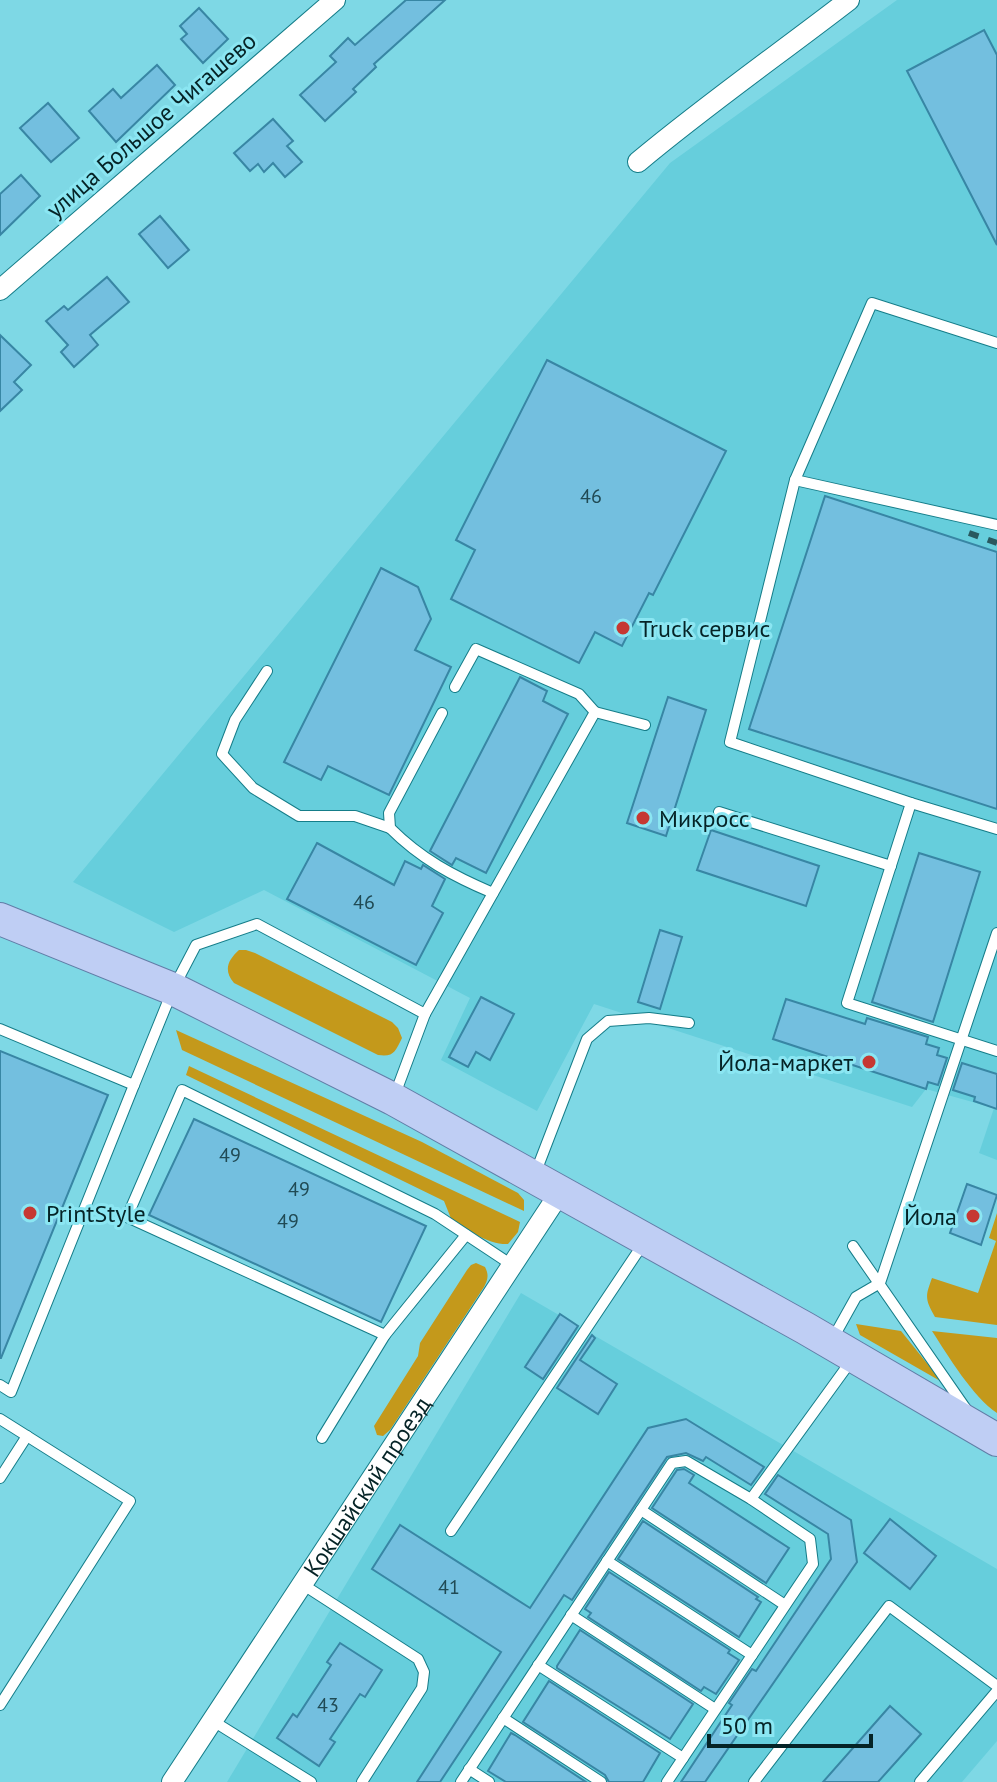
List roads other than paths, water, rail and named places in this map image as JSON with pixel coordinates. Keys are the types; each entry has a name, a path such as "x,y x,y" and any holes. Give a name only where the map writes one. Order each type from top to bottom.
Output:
{"main road":[{"path":"0,919 173,989 393,1099 548,1183 989,1435"}],"street":[{"name":"улица Большое Чигашево","path":"0,290 335,0"},
{"path":"638,162 849,0"},
{"name":"Кокшайский проезд","path":"172,1782 512,1265 548,1183"}],"lane":[{"path":"997,343 872,303 795,480 730,742 997,829"},
{"path":"795,480 997,525"},
{"path":"455,687 476,649 579,694 595,712 645,725"},
{"path":"267,671 235,720 222,754 253,788 299,816 355,816 390,828 407,844 451,874 493,893"},
{"path":"393,1099 425,1014 595,712"},
{"path":"390,828 389,813 442,713"},
{"path":"911,803 847,1003 997,1051"},
{"path":"719,812 891,866"},
{"path":"0,1385 11,1392 173,989 196,945 257,924 425,1014"},
{"path":"751,1499 842,1350 856,1297 880,1283 996,940"},
{"path":"548,1183 587,1039 608,1021 649,1018 689,1023"},
{"path":"0,1029 134,1085"},
{"path":"385,1335 127,1217 182,1090 435,1214 512,1265"},
{"path":"322,1438 385,1335 466,1235"},
{"path":"451,1531 646,1239"},
{"path":"853,1246 989,1435"},
{"path":"0,1419 130,1501 0,1705"},
{"path":"0,1478 27,1436"},
{"path":"461,1782 672,1463 686,1461 751,1499 810,1539 813,1564 667,1782"},
{"path":"641,1510 785,1605"},
{"path":"607,1561 752,1655"},
{"path":"302,1584 418,1659 424,1672 422,1688 362,1782"},
{"path":"754,1782 889,1606 997,1689 920,1782"},
{"path":"571,1615 715,1709"},
{"path":"538,1665 683,1758"},
{"path":"503,1718 601,1782"},
{"path":"213,1721 311,1782"},
{"path":"469,1769 489,1782"}],"railway":[{"path":"969,533 997,543"}],"place":[{"name":"Truck сервис","path":"623,628"},
{"name":"Микросс","path":"643,818"},
{"name":"Йола-маркет","path":"869,1062"},
{"name":"PrintStyle","path":"30,1213"},
{"name":"Йола","path":"973,1216"}]}
